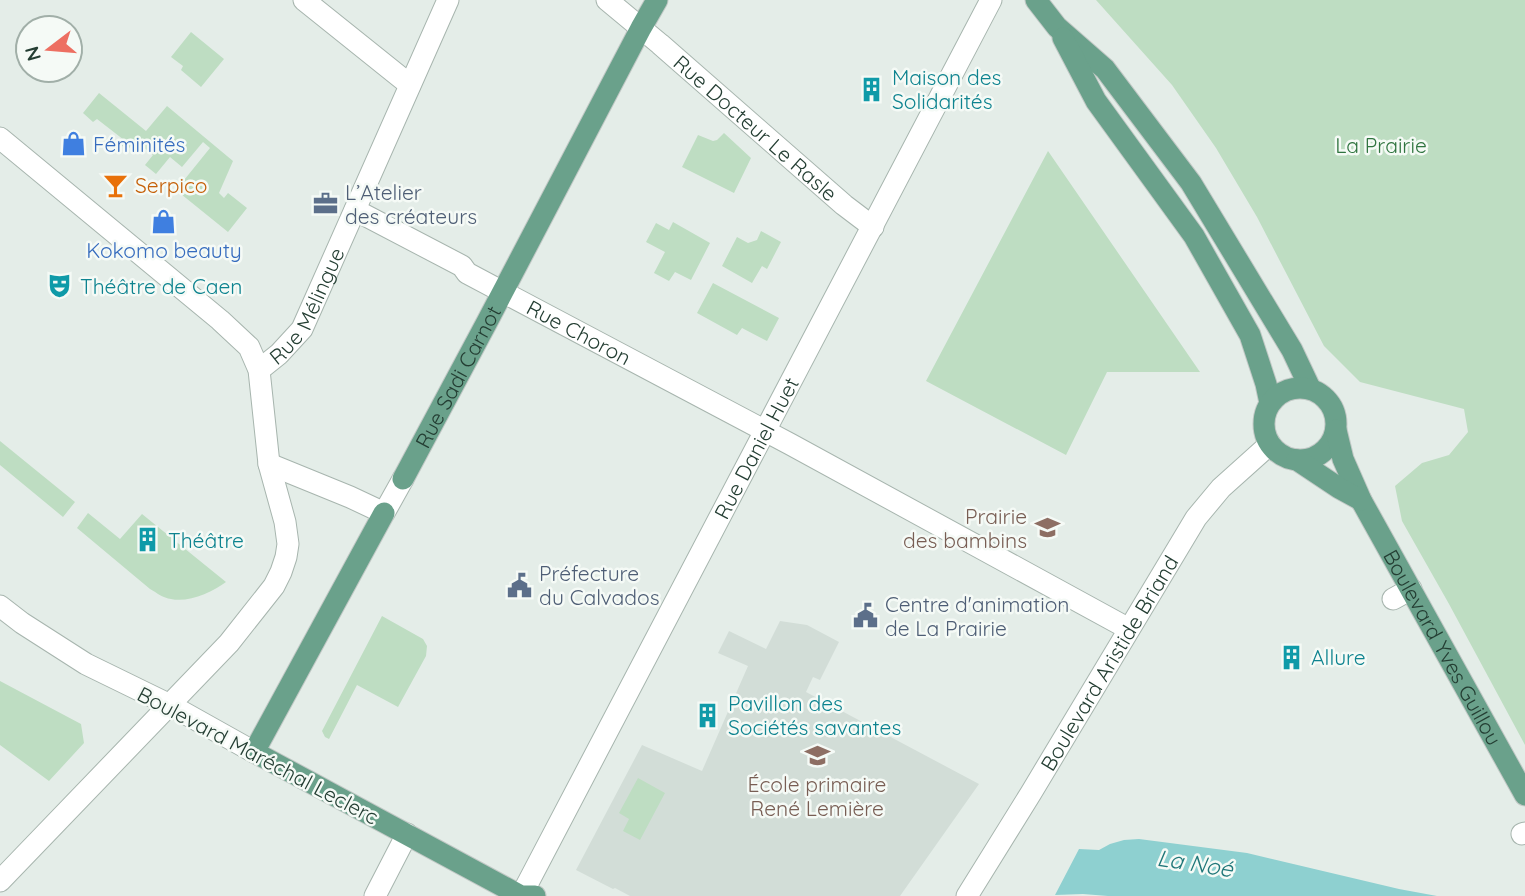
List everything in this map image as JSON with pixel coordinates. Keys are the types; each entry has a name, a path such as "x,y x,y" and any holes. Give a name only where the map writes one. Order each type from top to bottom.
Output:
{"main road":[{"name":"Rue Sadi Carnot","path":"402,479 657,0"},
{"path":"1036,0 1058,27 1105,69 1191,183 1292,350 1310,388"},
{"path":"1058,27 1096,101 1194,236 1250,335 1270,403"},
{"path":"1297,460 1308,459 1326,449 1336,430 1331,404 1310,388 1283,391 1270,403 1264,419 1266,437 1282,455 1297,460 1339,488 1362,499"},
{"name":"Boulevard Yves Guillou","path":"1336,430 1343,459 1402,594 1525,795"},
{"name":"Rue Sadi Carnot","path":"254,752 384,513"},
{"name":"Boulevard Maréchal Leclerc","path":"254,752 522,896 535,896"}],"street":[{"path":"304,0 410,85"},
{"name":"Rue Mélingue","path":"0,881 235,636 274,586 286,557 288,544 285,522 269,464 259,370 279,354 302,329 448,0"},
{"name":"Rue Docteur Le Rasle","path":"607,0 873,227"},
{"name":"Rue Daniel Huet","path":"522,896 991,0"},
{"path":"0,138 220,320 249,347 259,370"},
{"name":"Rue Choron","path":"355,210 1129,629"},
{"name":"Boulevard Aristide Briand","path":"967,896 1196,518 1221,488 1270,444"},
{"path":"269,464 350,496 384,513"},
{"name":"Rue Sadi Carnot","path":"384,513 402,479"},
{"name":"Boulevard Maréchal Leclerc","path":"0,606 86,664 170,705 254,752"},
{"path":"375,896 407,834"}],"shaded area":[{"name":"École primaire René Lemière","path":"780,621 807,625 839,642 820,680 813,677 806,692 979,784 900,896 630,896 576,870 642,745 702,771 748,666 718,653 729,631 766,649"}],"green space":[{"name":"La Prairie","path":"1096,0 1525,0 1525,745 1402,521 1395,486 1422,463 1449,455 1468,432 1464,409 1360,382 1324,346 1257,217 1216,148 1172,85"},
{"path":"191,32 224,59 201,87 181,70 183,66 171,57"},
{"path":"99,93 146,131 167,106 233,161 219,193 224,198 228,193 247,208 228,232 176,190 210,148 203,142 182,167 170,157 156,174 145,165 153,155 136,141 127,150 121,145 124,140 97,119 93,122 83,113"},
{"path":"724,133 751,158 734,193 682,167 698,135 713,141"},
{"path":"1048,151 1200,372 1107,372 1066,455 926,381"},
{"path":"673,222 710,243 691,280 675,272 669,281 654,273 665,252 646,242 656,223 669,230"},
{"path":"761,231 781,242 767,269 762,266 752,283 722,266 737,237 748,243 757,240"},
{"path":"713,283 779,318 767,341 742,328 737,335 697,313"},
{"path":"0,441 75,502 63,517 0,465"},
{"path":"88,513 120,539 142,514 226,582 193,598 178,600 163,596 150,589 77,528"},
{"path":"382,616 423,639 427,646 426,656 398,707 357,685 329,739 322,731"},
{"path":"0,681 81,724 84,743 49,781 0,745"},
{"path":"638,778 665,793 640,840 623,831 629,819 619,813"}],"water":[{"name":"La Noé","path":"1139,839 1247,853 1437,896 1055,895 1079,849 1099,850 1124,840"}],"place":[{"name":"Maison des Solidarités","path":"872,89"},
{"name":"Féminités","path":"73,144"},
{"name":"Serpico","path":"115,185"},
{"name":"L’Atelier des créateurs","path":"325,204"},
{"name":"Kokomo beauty","path":"164,221"},
{"name":"Théâtre de Caen","path":"60,286"},
{"name":"Prairie des bambins","path":"1047,528"},
{"name":"Théâtre","path":"148,540"},
{"name":"Préfecture du Calvados","path":"519,585"},
{"name":"Centre d'animation de La Prairie","path":"865,616"},
{"name":"Allure","path":"1291,657"},
{"name":"Pavillon des Sociétés savantes","path":"708,715"},
{"name":"École primaire René Lemière","path":"817,755"}]}
